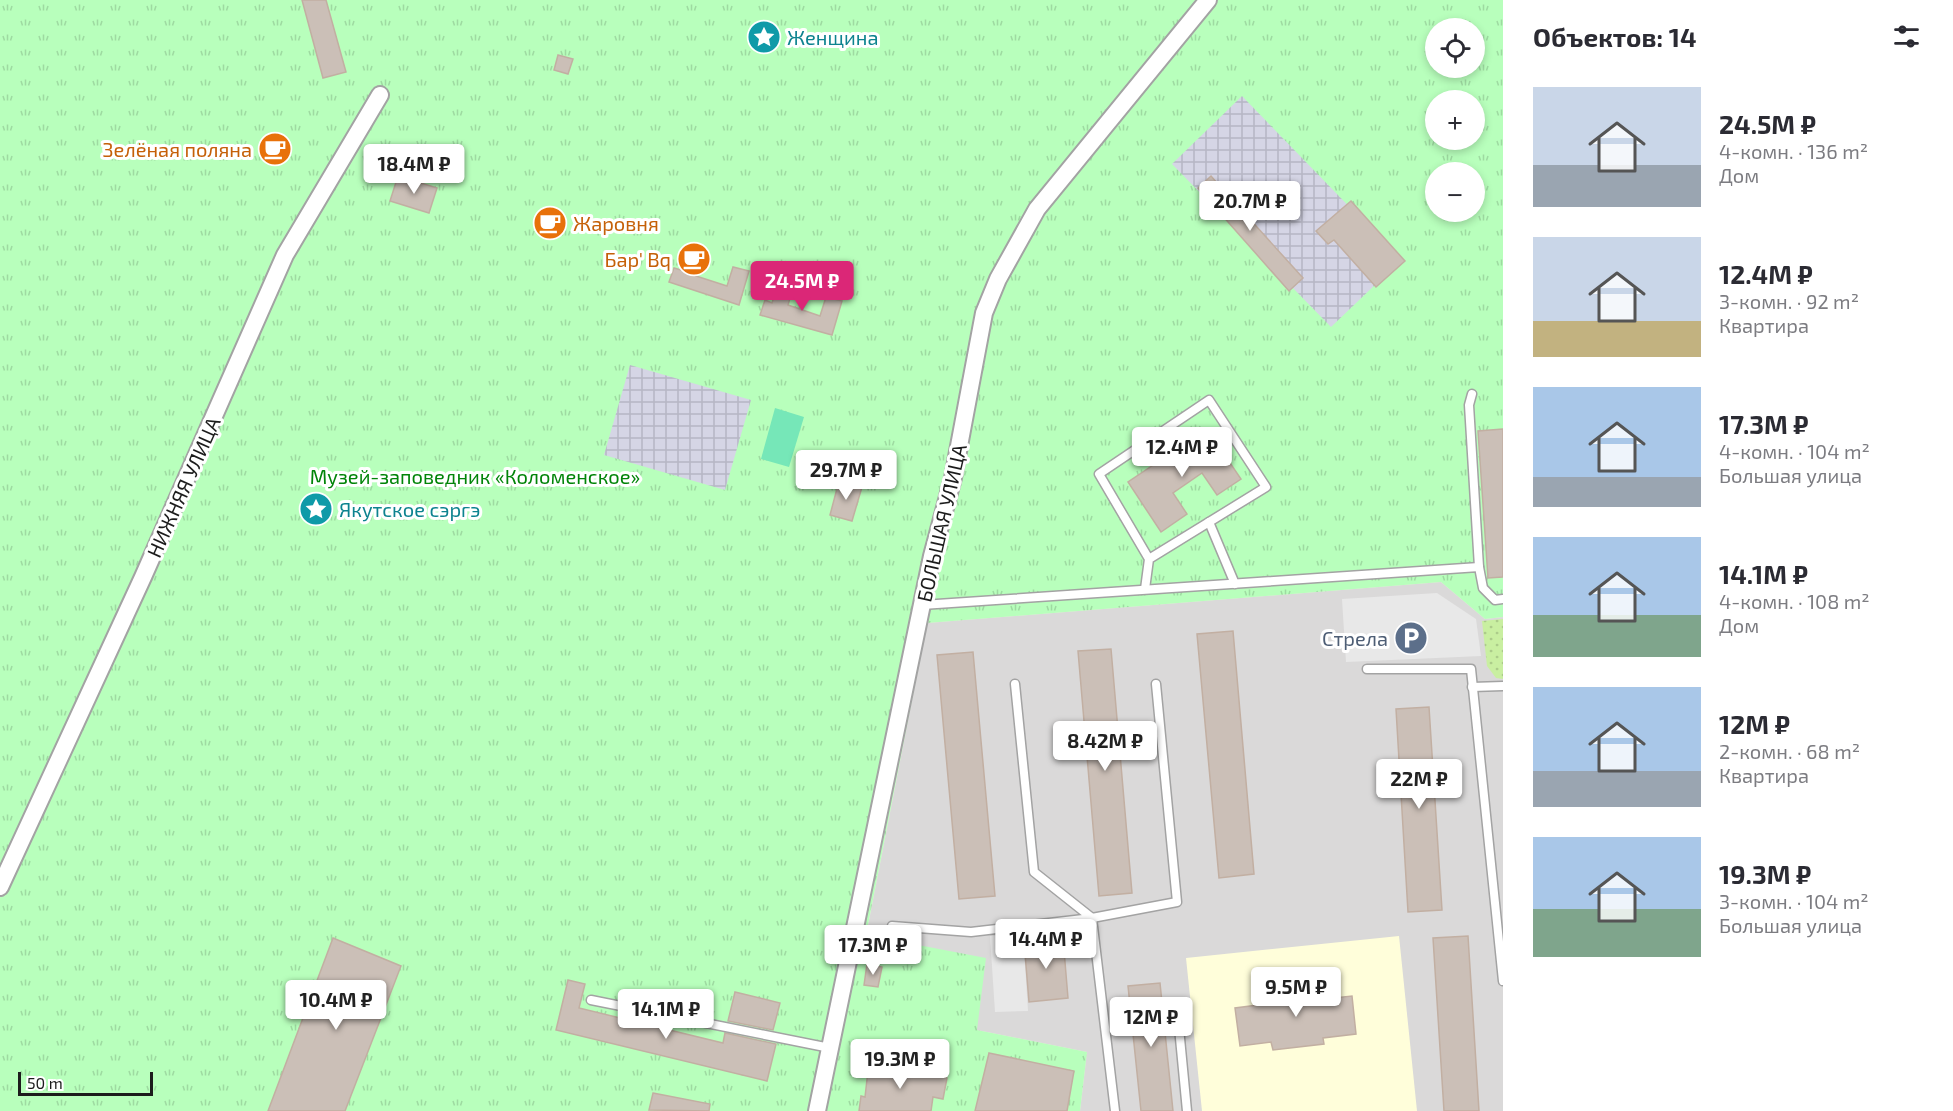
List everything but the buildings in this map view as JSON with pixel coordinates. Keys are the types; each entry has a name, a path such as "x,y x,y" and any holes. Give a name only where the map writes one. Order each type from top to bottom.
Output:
{"street":[{"name":"БОЛЬШАЯ УЛИЦА","path":"817,1111 932,556 953,478 984,313 998,279 1037,209 1208,0"},
{"name":"НИЖНЯЯ УЛИЦА","path":"0,887 144,577 285,255 380,95"}],"lane":[{"path":"1472,394 1469,405 1479,567 1483,588 1495,600 1503,599"},
{"path":"1145,589 1149,559 1099,474 1209,400 1266,487 1149,559"},
{"path":"1209,522 1234,584"},
{"path":"922,605 1479,567"},
{"path":"1367,669 1471,669 1503,981"},
{"path":"1015,684 1034,872 1092,918 1115,1111"},
{"path":"892,926 971,932 1092,918 1177,902 1156,684"},
{"path":"1472,687 1503,686"},
{"path":"591,1000 830,1048"},
{"path":"1177,1007 1187,1111"}],"shaded area":[{"path":"1242,96 1401,260 1331,327 1172,164"},
{"path":"630,365 751,400 725,490 604,455"},
{"path":"1441,582 1485,619 1503,617 1503,1111 1080,1111 1087,1052 977,1030 866,936 927,623"},
{"name":"Стрела","path":"1437,593 1476,619 1481,656 1346,662 1342,599"},
{"path":"1023,934 1028,1011 995,1012 990,936"},
{"path":"1399,936 1417,1111 1202,1111 1186,958"}],"green space":[{"name":"Музей-заповедник «Коломенское»","path":"0,0 1503,0 1503,617 1485,619 1441,582 927,623 866,935 986,958 977,1030 1087,1052 1080,1111 0,1111"},
{"path":"775,408 804,417 789,467 761,459"},
{"path":"1503,619 1503,679 1496,678 1487,666 1482,621"}],"place":[{"name":"Женщина","path":"764,37"},
{"name":"Зелёная поляна","path":"275,149"},
{"name":"Жаровня","path":"550,223"},
{"name":"Бар' Bq","path":"694,259"},
{"name":"Якутское сэргэ","path":"316,509"},
{"name":"Стрела","path":"1411,638"}]}
